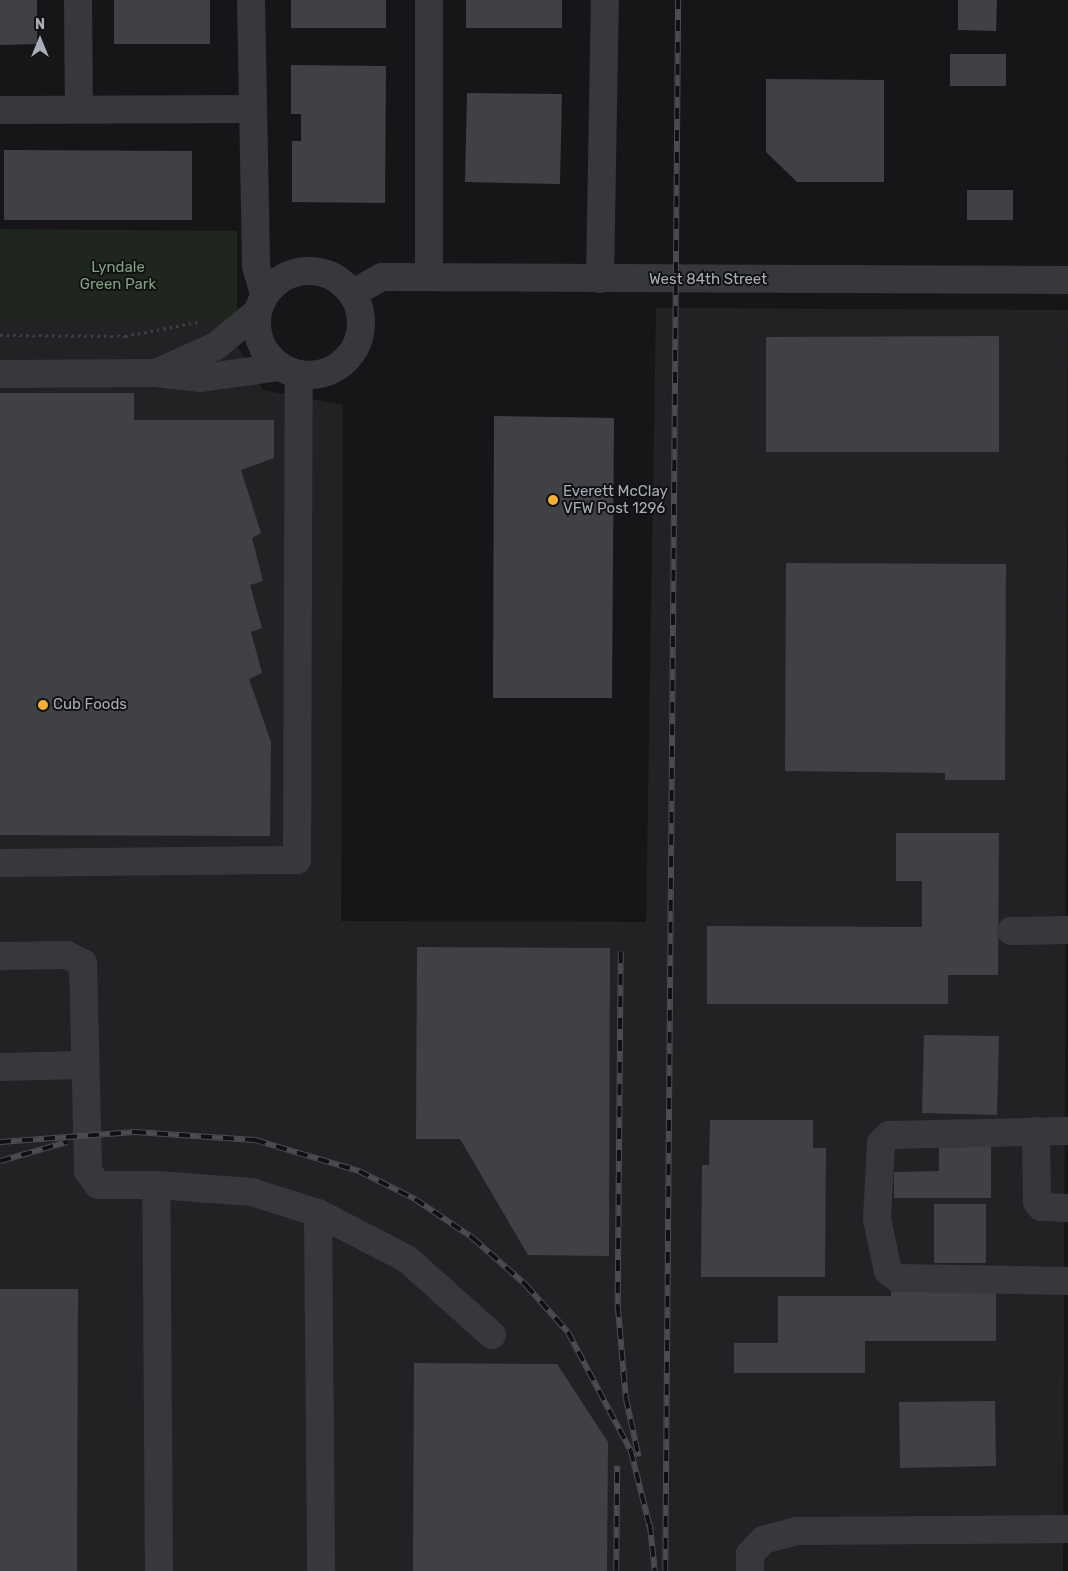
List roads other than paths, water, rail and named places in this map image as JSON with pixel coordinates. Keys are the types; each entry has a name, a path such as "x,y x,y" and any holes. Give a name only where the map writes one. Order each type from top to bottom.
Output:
{"street":[{"path":"78,0 79,109"},
{"path":"251,0 256,266 260,303 256,334 265,353 289,371"},
{"path":"429,0 429,277"},
{"path":"600,279 605,0"},
{"path":"0,110 252,109"},
{"path":"0,374 155,373 208,378 289,371 320,375 338,367 353,352 361,333 361,312 353,293 338,279 319,271 298,271 279,279 260,303 216,346 155,373"},
{"name":"West 84th Street","path":"353,293 382,277 1068,280"},
{"path":"0,863 297,860 289,371"},
{"path":"1011,931 1068,930"},
{"path":"0,956 67,955 83,963 83,1065 88,1171 98,1185 156,1185 252,1192 318,1213 407,1259 492,1335"},
{"path":"0,1067 83,1065"},
{"path":"1036,1131 1037,1202 1041,1207 1068,1208"},
{"path":"1068,1131 889,1135 881,1142 877,1218 888,1271 897,1278 1068,1281"},
{"path":"156,1185 159,1571"},
{"path":"318,1213 320,1571"},
{"path":"750,1571 750,1554 763,1540 797,1531 1068,1529"}],"railway":[{"path":"665,1571 678,0"},
{"path":"621,952 618,1306 626,1398 639,1457"},
{"path":"0,1142 135,1132 255,1140 359,1171 415,1199 473,1238 526,1285 568,1332 631,1451 651,1531"},
{"path":"0,1161 67,1142"},
{"path":"616,1571 617,1466"},
{"path":"650,1524 655,1571"}],"place":[{"name":"Everett McClay VFW Post 1296","path":"553,500"},
{"name":"Cub Foods","path":"43,705"}],"park label":[{"name":"Lyndale Green Park","path":"118,276"}]}
